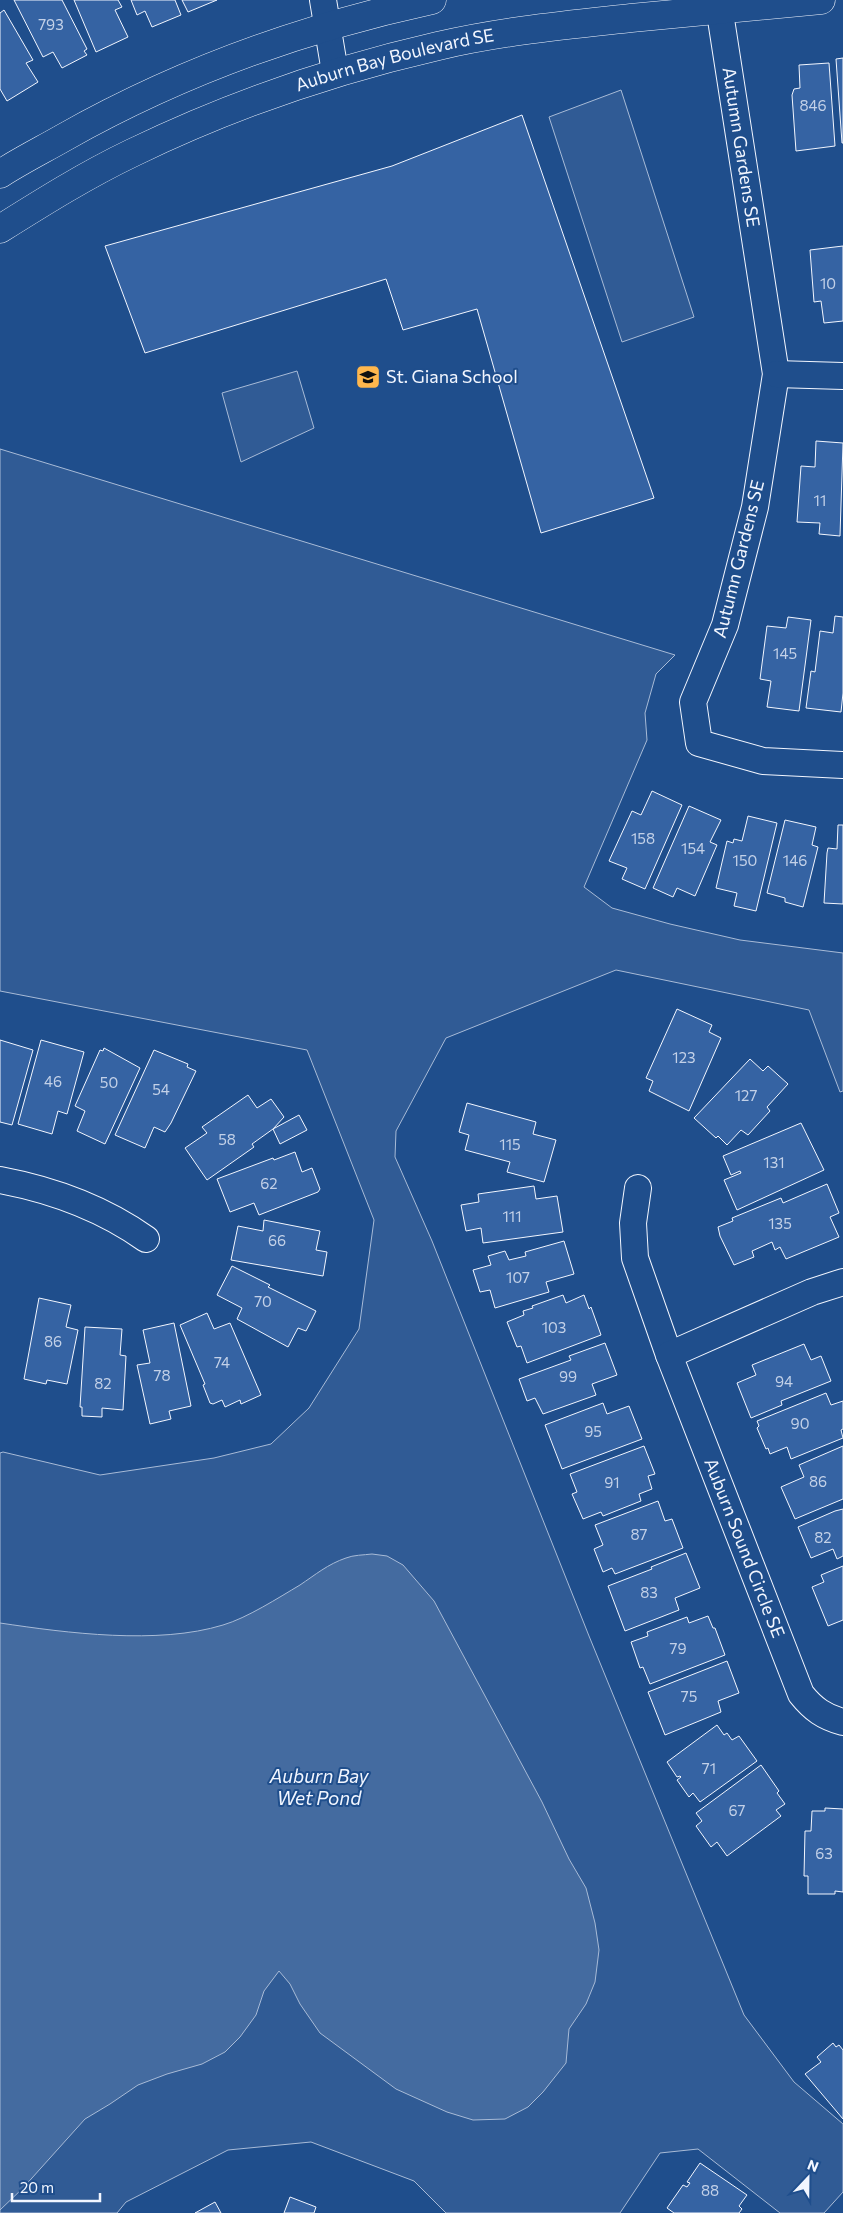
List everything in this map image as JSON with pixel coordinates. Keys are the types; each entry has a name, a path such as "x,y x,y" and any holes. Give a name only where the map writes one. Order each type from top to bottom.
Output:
{"street":[{"path":"0,174 113,110 246,53 326,13 432,0"},
{"name":"Auburn Bay Boulevard SE","path":"0,228 62,190 130,154 179,131 335,72 439,45 507,32 718,5 821,0"},
{"name":"Autumn Gardens SE","path":"718,5 776,374 753,516 725,625 694,702 699,743 763,761 843,765"},
{"path":"326,13 335,72"},
{"path":"776,374 843,376"},
{"path":"0,1180 40,1189 81,1202 117,1220 146,1239"},
{"name":"Auburn Sound Circle SE","path":"638,1188 633,1223 635,1258 669,1355 801,1694 813,1709 831,1719 843,1722"},
{"path":"669,1355 812,1292 843,1282"}],"shaded area":[{"path":"621,90 694,317 622,342 549,117"},
{"path":"297,371 314,428 241,462 222,393"},
{"path":"0,449 675,655 656,674 645,713 647,740 584,887 612,908 670,924 740,940 843,953 843,1091 840,1092 809,1010 616,970 446,1038 396,1131 395,1157 432,1241 589,1636 744,2015 794,2082 843,2124 843,2192 824,2213 780,2213 698,2149 660,2153 620,2213 446,2213 414,2181 311,2142 228,2150 126,2202 117,2213 0,2213 0,1453 3,1452 100,1475 214,1458 271,1444 309,1408 359,1329 374,1220 307,1050 0,991"}],"water":[{"name":"Auburn Bay Wet Pond","path":"372,1554 387,1556 403,1565 434,1601 586,1888 595,1923 599,1950 595,1982 586,2004 569,2029 566,2063 543,2092 528,2107 505,2119 473,2120 447,2112 396,2089 320,2033 300,2004 290,1984 279,1971 264,1991 256,2015 240,2037 225,2052 202,2064 138,2085 85,2119 23,2188 0,2210 0,1623 112,1635 170,1635 198,1631 232,1622 252,1613 339,1560 352,1556"}],"building":[{"path":"14,0 62,0 87,49 84,51 87,55 62,68 53,52 43,57"},
{"path":"74,0 118,0 122,7 115,10 128,37 96,52"},
{"path":"131,0 175,0 181,15 152,27 145,11 137,15"},
{"path":"182,0 217,0 188,12"},
{"path":"4,10 33,60 26,63 38,82 7,101 0,89 0,13"},
{"path":"843,58 843,143 842,143 836,59"},
{"path":"829,63 835,146 796,151 792,95 794,89 800,88 799,65"},
{"path":"522,115 654,498 541,533 477,309 403,330 386,279 145,353 105,246 392,166"},
{"path":"843,246 843,321 824,323 821,301 814,302 810,250"},
{"path":"816,441 843,443 840,536 819,534 820,523 797,522 801,466 815,467"},
{"path":"835,616 843,617 843,693 841,712 806,708 811,671 815,672 820,631 833,633"},
{"path":"788,617 811,620 799,711 767,707 771,681 760,679 767,626 786,628"},
{"path":"652,791 682,805 645,889 622,879 627,868 609,861 632,811 641,815"},
{"path":"689,806 721,820 710,842 717,845 695,896 677,888 673,897 653,888"},
{"path":"748,816 777,823 756,911 734,906 737,893 716,888 727,841 733,843 734,839 742,841"},
{"path":"785,820 816,827 812,845 818,847 803,907 785,902 785,898 767,893"},
{"path":"838,825 843,825 843,904 824,903 827,853 828,848 837,849"},
{"path":"677,1009 712,1025 709,1032 721,1038 689,1111 649,1091 653,1081 646,1078"},
{"path":"0,1040 33,1050 12,1125 0,1122"},
{"path":"41,1040 84,1052 67,1114 58,1111 52,1134 18,1124"},
{"path":"104,1048 140,1068 105,1144 77,1131 85,1111 75,1106 100,1050 103,1051"},
{"path":"154,1050 188,1064 187,1067 196,1071 171,1123 165,1132 154,1127 145,1148 115,1135"},
{"path":"750,1059 763,1071 768,1066 788,1084 767,1107 770,1111 748,1135 741,1130 727,1145 718,1136 716,1138 694,1118"},
{"path":"248,1095 257,1108 271,1099 284,1117 273,1129 252,1144 254,1147 207,1180 185,1148 207,1133 202,1127"},
{"path":"467,1103 536,1122 533,1134 556,1140 544,1182 507,1172 510,1162 465,1150 469,1135 459,1132"},
{"path":"299,1115 307,1130 280,1144 273,1129"},
{"path":"801,1123 824,1170 737,1210 724,1180 741,1173 740,1171 731,1175 723,1156"},
{"path":"295,1152 302,1172 312,1168 320,1189 318,1192 259,1215 254,1203 230,1212 217,1179 273,1158 274,1160"},
{"path":"827,1184 839,1213 830,1217 839,1237 786,1259 780,1247 775,1250 772,1242 752,1251 754,1257 734,1265 720,1236 718,1227 733,1221 732,1218 781,1198 783,1203"},
{"path":"534,1186 536,1199 557,1196 563,1232 483,1243 481,1228 466,1231 461,1205 479,1202 478,1194"},
{"path":"264,1220 320,1231 316,1250 327,1252 323,1276 231,1260 238,1226 263,1231"},
{"path":"564,1241 574,1274 546,1282 549,1292 495,1308 490,1290 480,1292 473,1270 491,1265 488,1256 505,1251 509,1260 526,1256 525,1252"},
{"path":"232,1266 270,1285 268,1287 316,1311 306,1331 298,1328 288,1347 237,1319 242,1308 217,1295"},
{"path":"563,1295 566,1303 584,1295 589,1309 591,1307 601,1335 527,1363 521,1346 517,1347 507,1322 524,1315 523,1311 533,1308 532,1306"},
{"path":"39,1298 71,1305 66,1327 78,1330 67,1384 47,1380 46,1384 24,1379"},
{"path":"207,1313 214,1329 230,1323 261,1395 241,1404 240,1400 225,1407 222,1400 213,1404 210,1403 203,1385 205,1384 180,1325"},
{"path":"174,1323 191,1406 169,1411 171,1419 150,1424 137,1365 150,1363 143,1330"},
{"path":"85,1327 122,1329 120,1355 126,1356 123,1410 102,1408 102,1417 82,1416 82,1407 80,1407"},
{"path":"605,1343 617,1375 592,1384 596,1395 543,1414 535,1398 527,1401 519,1379 571,1360 569,1356"},
{"path":"804,1344 811,1360 821,1356 831,1381 781,1401 782,1405 751,1418 737,1383 756,1375 752,1365"},
{"path":"826,1393 831,1405 843,1401 843,1429 841,1430 843,1438 791,1459 787,1447 770,1454 757,1428 759,1426 757,1421"},
{"path":"603,1403 607,1414 629,1406 642,1439 562,1469 545,1425"},
{"path":"644,1446 655,1474 648,1476 652,1489 639,1494 641,1501 603,1516 601,1512 583,1519 572,1494 577,1492 570,1474"},
{"path":"843,1446 843,1499 795,1519 781,1487 804,1477 799,1465"},
{"path":"658,1501 665,1521 672,1519 683,1548 615,1574 612,1568 603,1572 594,1549 603,1545 595,1525"},
{"path":"843,1509 843,1556 837,1559 833,1549 811,1558 798,1527"},
{"path":"686,1553 700,1588 675,1598 679,1610 625,1631 608,1586"},
{"path":"843,1566 843,1620 828,1626 812,1587 824,1582 821,1575"},
{"path":"708,1616 713,1628 715,1628 725,1655 650,1684 643,1667 640,1668 631,1642 648,1636 647,1632 687,1617 689,1623"},
{"path":"727,1661 739,1693 718,1701 721,1712 665,1735 648,1692"},
{"path":"717,1725 724,1735 727,1733 732,1740 739,1736 757,1761 700,1802 693,1793 689,1797 677,1780 681,1777 677,1777 667,1762"},
{"path":"761,1765 779,1791 777,1793 785,1804 776,1810 781,1816 727,1856 717,1842 711,1847 696,1826 702,1821 696,1813"},
{"path":"825,1808 843,1809 843,1892 835,1891 835,1894 808,1894 808,1876 804,1876 805,1831 811,1831 812,1811 825,1811"},
{"path":"833,2043 836,2047 839,2045 843,2050 843,2119 805,2074 821,2062 817,2057"},
{"path":"700,2163 747,2195 739,2206 742,2209 739,2213 674,2213 667,2208 683,2185 687,2187 690,2183 687,2182"},
{"path":"290,2197 316,2207 314,2213 284,2213"},
{"path":"215,2202 221,2213 195,2213"}],"place":[{"name":"St. Giana School","path":"368,377"}]}
